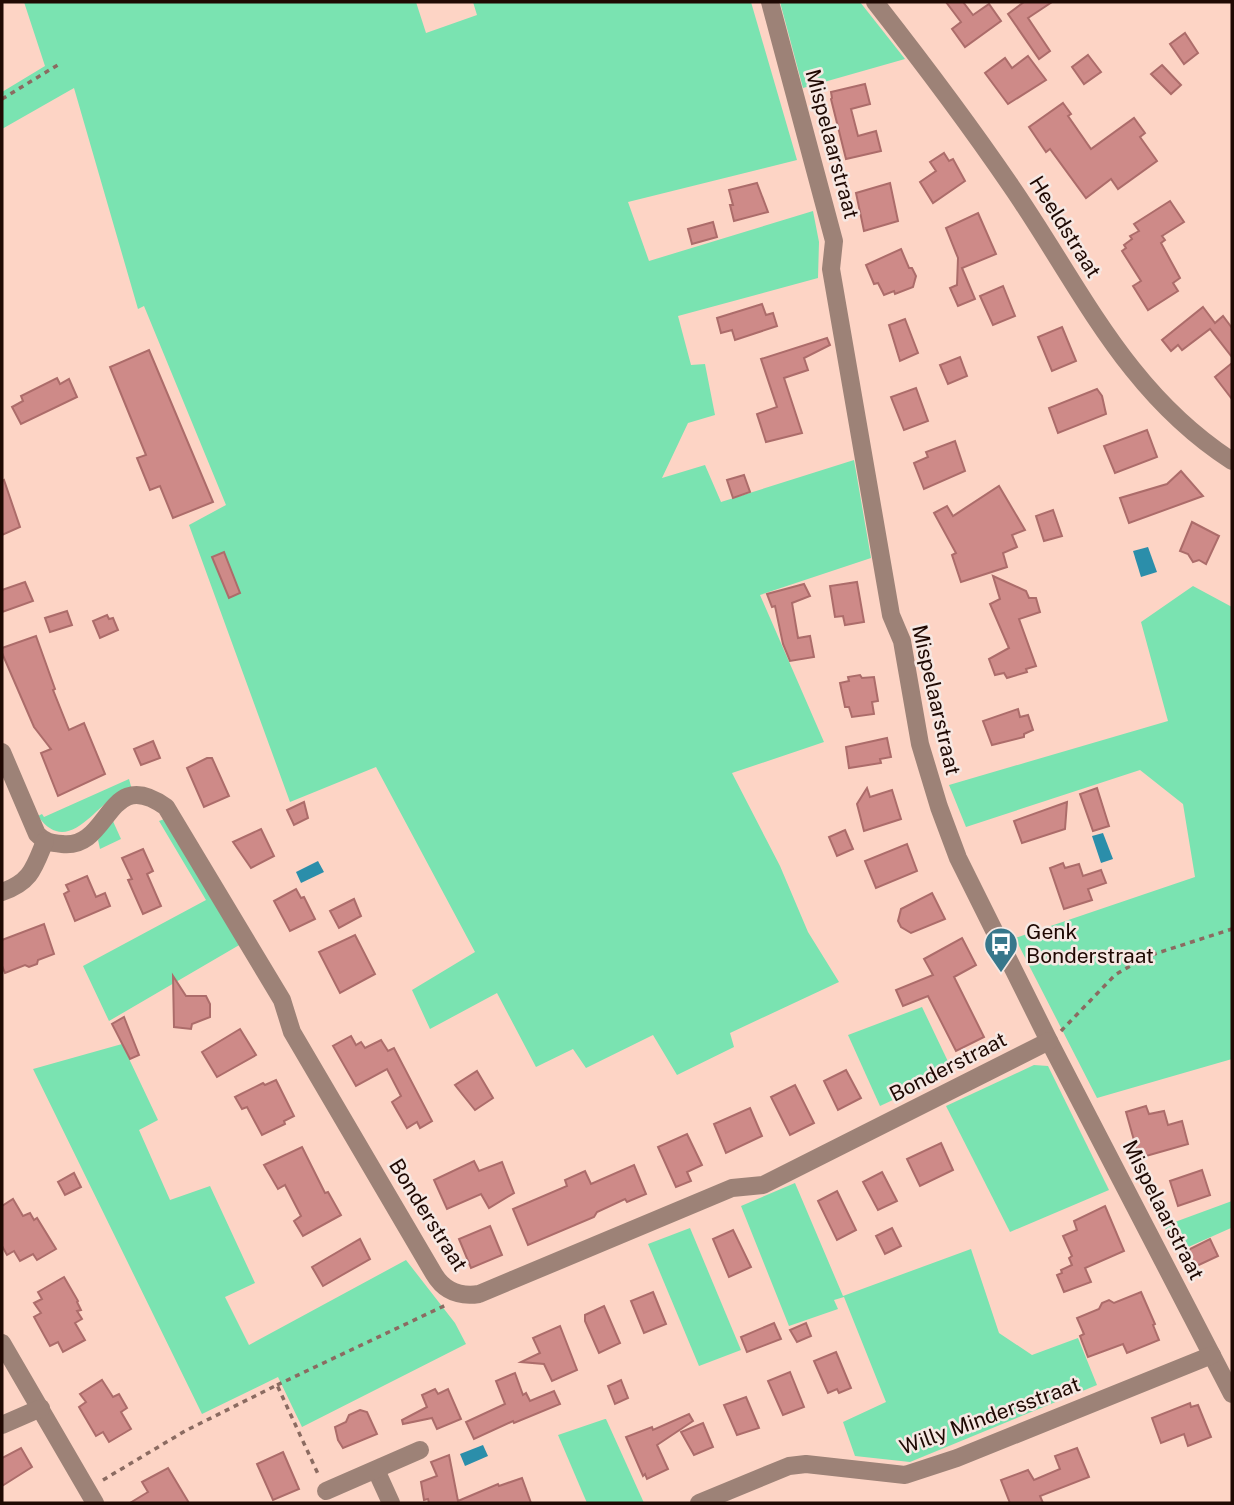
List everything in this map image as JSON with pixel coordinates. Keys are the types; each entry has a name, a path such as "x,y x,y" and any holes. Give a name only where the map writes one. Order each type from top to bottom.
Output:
{"street":[{"name":"Mispelaarstraat","path":"770,2 834,241 831,269 891,615 902,641 920,744 939,807 958,858 1212,1356 1231,1386"},
{"name":"Heeldstraat","path":"875,2 946,94 1012,187 1110,341 1145,387 1232,461"},
{"path":"2,751 37,834 45,841 34,868 26,879 2,892"},
{"name":"Bonderstraat","path":"45,841 66,845 80,843 93,835 120,801 133,796 149,796 166,807 282,1000 292,1032 440,1285 467,1296 479,1294 732,1188 763,1185 1052,1039"},
{"path":"2,1343 95,1503"},
{"name":"Willy Mindersstraat","path":"699,1503 789,1466 806,1464 905,1475 957,1458 1212,1356"},
{"path":"2,1425 41,1408"},
{"path":"324,1486 376,1470 420,1450"},
{"path":"376,1470 391,1503"}],"path":[{"path":"2,99 61,63"},
{"path":"1052,1039 1115,975 1145,957 1232,929"},
{"path":"103,1480 185,1430 437,1311 454,1300"},
{"path":"277,1385 324,1486"}],"green space":[{"path":"24,2 416,2 426,33 477,15 473,2 751,2 797,160 628,202 649,261 813,211 819,242 818,278 678,316 691,365 705,364 715,415 688,423 662,478 705,465 721,502 854,460 871,558 760,595 824,742 732,773 780,866 808,932 839,982 730,1033 734,1047 677,1075 653,1035 586,1068 573,1049 536,1067 497,993 430,1029 412,990 475,952 376,767 290,802 189,525 226,505 144,306 138,309 74,88 2,129 2,92 45,66"},
{"path":"780,2 860,2 905,59 803,88"},
{"path":"1193,586 1232,607 1232,1059 1097,1098 1015,938 1195,877 1183,804 1140,770 966,827 949,785 1168,721 1141,622"},
{"path":"129,779 132,790 116,795 89,819 69,831 59,832 48,827 38,816 42,814 44,817"},
{"path":"167,818 241,944 109,1021 83,966 206,900 159,821"},
{"path":"112,819 121,839 100,849 98,840"},
{"path":"922,1007 953,1072 880,1106 848,1035"},
{"path":"122,1044 158,1120 139,1130 170,1200 210,1186 255,1283 225,1297 249,1345 406,1260 455,1323 466,1344 302,1427 278,1377 202,1414 33,1069"},
{"path":"1034,1065 1048,1066 1109,1190 1010,1232 946,1106"},
{"path":"795,1183 843,1296 971,1249 999,1333 1032,1355 1078,1338 1097,1385 910,1462 855,1456 843,1422 886,1402 844,1297 834,1300 838,1309 789,1326 741,1206"},
{"path":"1232,1201 1232,1229 1177,1252 1164,1226"},
{"path":"690,1228 741,1350 699,1366 648,1244"},
{"path":"606,1419 644,1503 587,1503 558,1435"}],"water":[{"path":"1148,547 1157,572 1141,577 1133,551"},
{"path":"1103,833 1113,859 1101,863 1092,836"},
{"path":"318,861 324,872 301,883 296,872"},
{"path":"483,1445 488,1456 465,1466 460,1454"}],"building":[{"path":"946,2 963,2 973,15 989,4 1001,21 965,47 952,29 961,22"},
{"path":"1024,2 1052,2 1028,18 1050,51 1039,59 1008,14"},
{"path":"1185,33 1198,53 1184,64 1170,44"},
{"path":"1088,55 1101,72 1084,84 1072,67"},
{"path":"1028,56 1046,80 1008,104 985,73 1005,58 1012,68"},
{"path":"1162,65 1181,85 1171,94 1151,74"},
{"path":"865,84 870,104 851,109 858,136 876,131 881,151 846,159 831,92"},
{"path":"1063,103 1071,114 1068,116 1091,149 1134,118 1145,133 1140,137 1157,161 1118,189 1111,179 1086,198 1050,149 1046,152 1029,127"},
{"path":"944,153 949,161 953,159 965,181 933,203 920,182 936,171 930,162"},
{"path":"757,183 768,212 734,221 729,190"},
{"path":"890,183 898,221 864,231 856,193"},
{"path":"1170,201 1184,222 1162,236 1165,240 1161,243 1180,278 1173,283 1178,291 1148,310 1133,286 1141,281 1122,251 1126,248 1124,245 1132,239 1130,236 1139,231 1134,224"},
{"path":"978,213 996,254 962,268 975,299 958,306 950,288 957,285 958,258 946,228"},
{"path":"713,222 717,237 692,244 688,229"},
{"path":"901,249 909,268 912,268 916,276 913,287 884,295 878,283 874,284 866,265"},
{"path":"1003,286 1015,316 993,325 980,296"},
{"path":"762,304 766,315 773,313 777,326 735,340 732,330 721,333 717,318"},
{"path":"1203,307 1215,323 1223,316 1232,328 1232,357 1210,329 1182,350 1178,345 1171,351 1162,340"},
{"path":"905,319 918,353 900,361 889,325"},
{"path":"1062,327 1076,361 1052,371 1038,337"},
{"path":"827,338 830,345 804,358 808,370 784,378 802,433 766,442 757,414 777,407 761,359"},
{"path":"149,350 213,502 173,518 160,486 150,490 137,458 146,455 110,367"},
{"path":"960,357 967,376 948,384 940,365"},
{"path":"1232,363 1232,399 1215,377"},
{"path":"57,378 60,384 69,379 77,397 21,424 12,407 23,401 21,396"},
{"path":"916,388 928,421 904,430 891,397"},
{"path":"1097,389 1102,396 1106,414 1058,433 1049,408"},
{"path":"1147,430 1157,457 1115,473 1104,446"},
{"path":"955,441 965,471 924,489 914,463 928,457 926,452"},
{"path":"1181,471 1203,496 1129,523 1120,498 1167,484"},
{"path":"744,475 750,492 733,498 727,480"},
{"path":"4,480 20,527 2,535 2,481"},
{"path":"999,486 1025,530 1012,535 1017,547 1003,553 1007,567 961,582 952,555 956,553 934,513 947,506 953,516"},
{"path":"1053,510 1062,536 1044,541 1036,516"},
{"path":"1192,522 1219,536 1206,564 1199,560 1193,562 1188,554 1180,551"},
{"path":"224,552 240,593 229,598 212,557"},
{"path":"993,576 1026,591 1029,598 1036,598 1040,612 1019,619 1036,666 1026,669 1027,672 1007,678 1004,673 995,675 989,659 1009,648 990,604 1000,599"},
{"path":"25,582 33,601 2,612 2,590"},
{"path":"857,582 864,622 845,625 843,616 835,617 830,586"},
{"path":"804,584 810,596 792,603 798,638 810,636 814,657 790,661 783,644 775,606 772,607 767,594"},
{"path":"67,611 72,625 50,632 45,618"},
{"path":"107,615 109,619 113,618 118,630 100,638 93,621"},
{"path":"36,636 69,730 84,723 105,774 58,796 41,753 51,749 34,727 2,653 2,648"},
{"path":"860,675 862,678 874,677 878,701 872,702 874,714 852,717 849,707 845,707 840,683 849,681 848,677"},
{"path":"1018,709 1020,717 1028,715 1033,730 1024,734 1024,737 992,745 983,721"},
{"path":"887,738 891,757 880,759 881,763 849,768 846,747"},
{"path":"153,741 160,758 141,765 134,749"},
{"path":"212,758 229,796 204,807 187,768"},
{"path":"867,788 870,797 892,790 901,819 864,831 857,804"},
{"path":"1097,788 1109,826 1093,831 1080,794"},
{"path":"304,802 308,818 294,825 287,810"},
{"path":"1067,802 1065,829 1022,843 1014,821"},
{"path":"261,829 274,856 251,868 233,842"},
{"path":"845,830 853,849 837,856 829,837"},
{"path":"907,844 917,871 876,888 865,861"},
{"path":"143,849 153,871 147,874 161,906 143,914 128,880 132,879 122,858"},
{"path":"1063,863 1065,868 1079,864 1083,876 1101,870 1106,883 1088,889 1092,900 1064,909 1050,868"},
{"path":"87,876 96,897 105,893 110,906 75,921 64,894 69,891 66,885"},
{"path":"296,889 301,898 304,897 315,919 290,931 274,901"},
{"path":"932,893 945,919 911,933 901,927 898,921 901,909"},
{"path":"354,899 361,916 339,928 330,911"},
{"path":"44,924 54,954 38,960 37,964 29,967 25,965 5,973 2,966 2,940"},
{"path":"355,935 375,974 340,993 319,952"},
{"path":"962,938 976,965 954,977 984,1037 956,1051 928,996 903,1006 896,990 933,975 924,959"},
{"path":"173,976 186,996 206,996 210,1004 210,1017 192,1024 191,1029 174,1027"},
{"path":"124,1017 139,1055 130,1059 112,1024"},
{"path":"240,1029 256,1055 217,1077 202,1052"},
{"path":"351,1036 356,1045 361,1042 365,1048 381,1040 388,1051 394,1048 432,1121 420,1128 417,1122 407,1128 392,1102 401,1096 387,1069 356,1086 333,1046"},
{"path":"846,1070 861,1098 838,1110 824,1081"},
{"path":"477,1071 493,1098 475,1110 455,1085"},
{"path":"276,1080 294,1116 284,1121 285,1124 262,1135 247,1107 242,1109 235,1097 263,1083 265,1085"},
{"path":"795,1085 814,1123 790,1135 771,1097"},
{"path":"1146,1106 1149,1114 1164,1111 1168,1125 1182,1121 1188,1144 1139,1158 1126,1112"},
{"path":"750,1108 762,1136 726,1153 714,1124"},
{"path":"687,1134 702,1165 687,1172 691,1181 676,1187 658,1147"},
{"path":"941,1143 953,1170 920,1186 907,1159"},
{"path":"302,1147 325,1193 328,1192 341,1215 303,1236 294,1221 301,1216 285,1185 278,1189 264,1165"},
{"path":"474,1161 479,1171 502,1162 514,1193 489,1208 481,1194 447,1209 434,1180"},
{"path":"634,1165 646,1194 627,1202 625,1199 597,1212 594,1217 528,1245 513,1209 567,1186 565,1180 585,1171 591,1184"},
{"path":"1202,1170 1210,1195 1178,1206 1170,1181"},
{"path":"882,1172 897,1201 878,1210 863,1182"},
{"path":"74,1173 81,1187 65,1195 58,1182"},
{"path":"837,1191 856,1230 837,1240 818,1201"},
{"path":"13,1199 23,1216 30,1213 34,1220 37,1218 56,1249 37,1260 33,1254 20,1261 14,1251 7,1255 2,1246 2,1206"},
{"path":"1105,1206 1124,1251 1085,1268 1091,1282 1064,1292 1057,1275 1072,1265 1069,1258 1072,1256 1063,1236 1077,1230 1074,1221"},
{"path":"490,1226 502,1255 471,1268 459,1239"},
{"path":"892,1228 901,1246 885,1254 876,1236"},
{"path":"733,1230 751,1267 729,1277 713,1239"},
{"path":"360,1239 370,1259 323,1286 312,1267"},
{"path":"1210,1239 1218,1256 1186,1271 1178,1255"},
{"path":"64,1277 81,1310 77,1311 82,1319 75,1323 85,1340 63,1352 58,1342 50,1346 34,1317 41,1313 34,1303 42,1299 38,1292"},
{"path":"653,1292 666,1324 644,1333 631,1301"},
{"path":"1141,1292 1159,1340 1127,1353 1123,1344 1088,1357 1080,1336 1084,1334 1077,1318 1099,1309 1102,1303 1109,1300 1114,1303"},
{"path":"604,1306 620,1343 599,1353 585,1315"},
{"path":"774,1323 781,1339 747,1352 741,1337"},
{"path":"806,1323 811,1336 797,1342 790,1330"},
{"path":"560,1326 577,1370 552,1381 544,1364 521,1362 540,1353 533,1338"},
{"path":"836,1352 851,1388 839,1393 837,1389 828,1393 814,1361"},
{"path":"790,1372 804,1407 783,1415 768,1381"},
{"path":"515,1373 523,1395 526,1393 530,1401 554,1391 560,1404 474,1439 466,1422 505,1404 496,1381"},
{"path":"102,1380 113,1397 119,1394 127,1408 121,1412 131,1429 109,1442 103,1432 96,1436 79,1407 86,1402 80,1394"},
{"path":"621,1380 628,1398 615,1404 608,1386"},
{"path":"435,1389 438,1394 448,1389 461,1419 437,1429 432,1418 403,1424 402,1420 427,1407 422,1395"},
{"path":"746,1397 759,1428 737,1435 724,1405"},
{"path":"1190,1403 1191,1407 1198,1405 1211,1437 1188,1446 1184,1434 1161,1443 1152,1418"},
{"path":"360,1410 367,1412 377,1434 343,1448 335,1427"},
{"path":"689,1414 693,1421 657,1445 668,1469 647,1479 645,1474 643,1476 626,1437 652,1427 653,1430"},
{"path":"703,1423 713,1447 694,1455 681,1432"},
{"path":"21,1448 32,1467 2,1486 2,1458"},
{"path":"1077,1448 1089,1477 1040,1496 1043,1503 1010,1503 1001,1480 1028,1470 1034,1480 1060,1469 1055,1456"},
{"path":"283,1452 299,1489 273,1500 257,1464"},
{"path":"449,1455 458,1501 498,1484 499,1486 522,1478 531,1503 429,1503 428,1499 424,1500 421,1482 437,1476 431,1462"},
{"path":"168,1468 189,1503 130,1503 148,1492 142,1482"}],"place":[{"name":"Genk Bonderstraat","path":"1001,974"}]}
